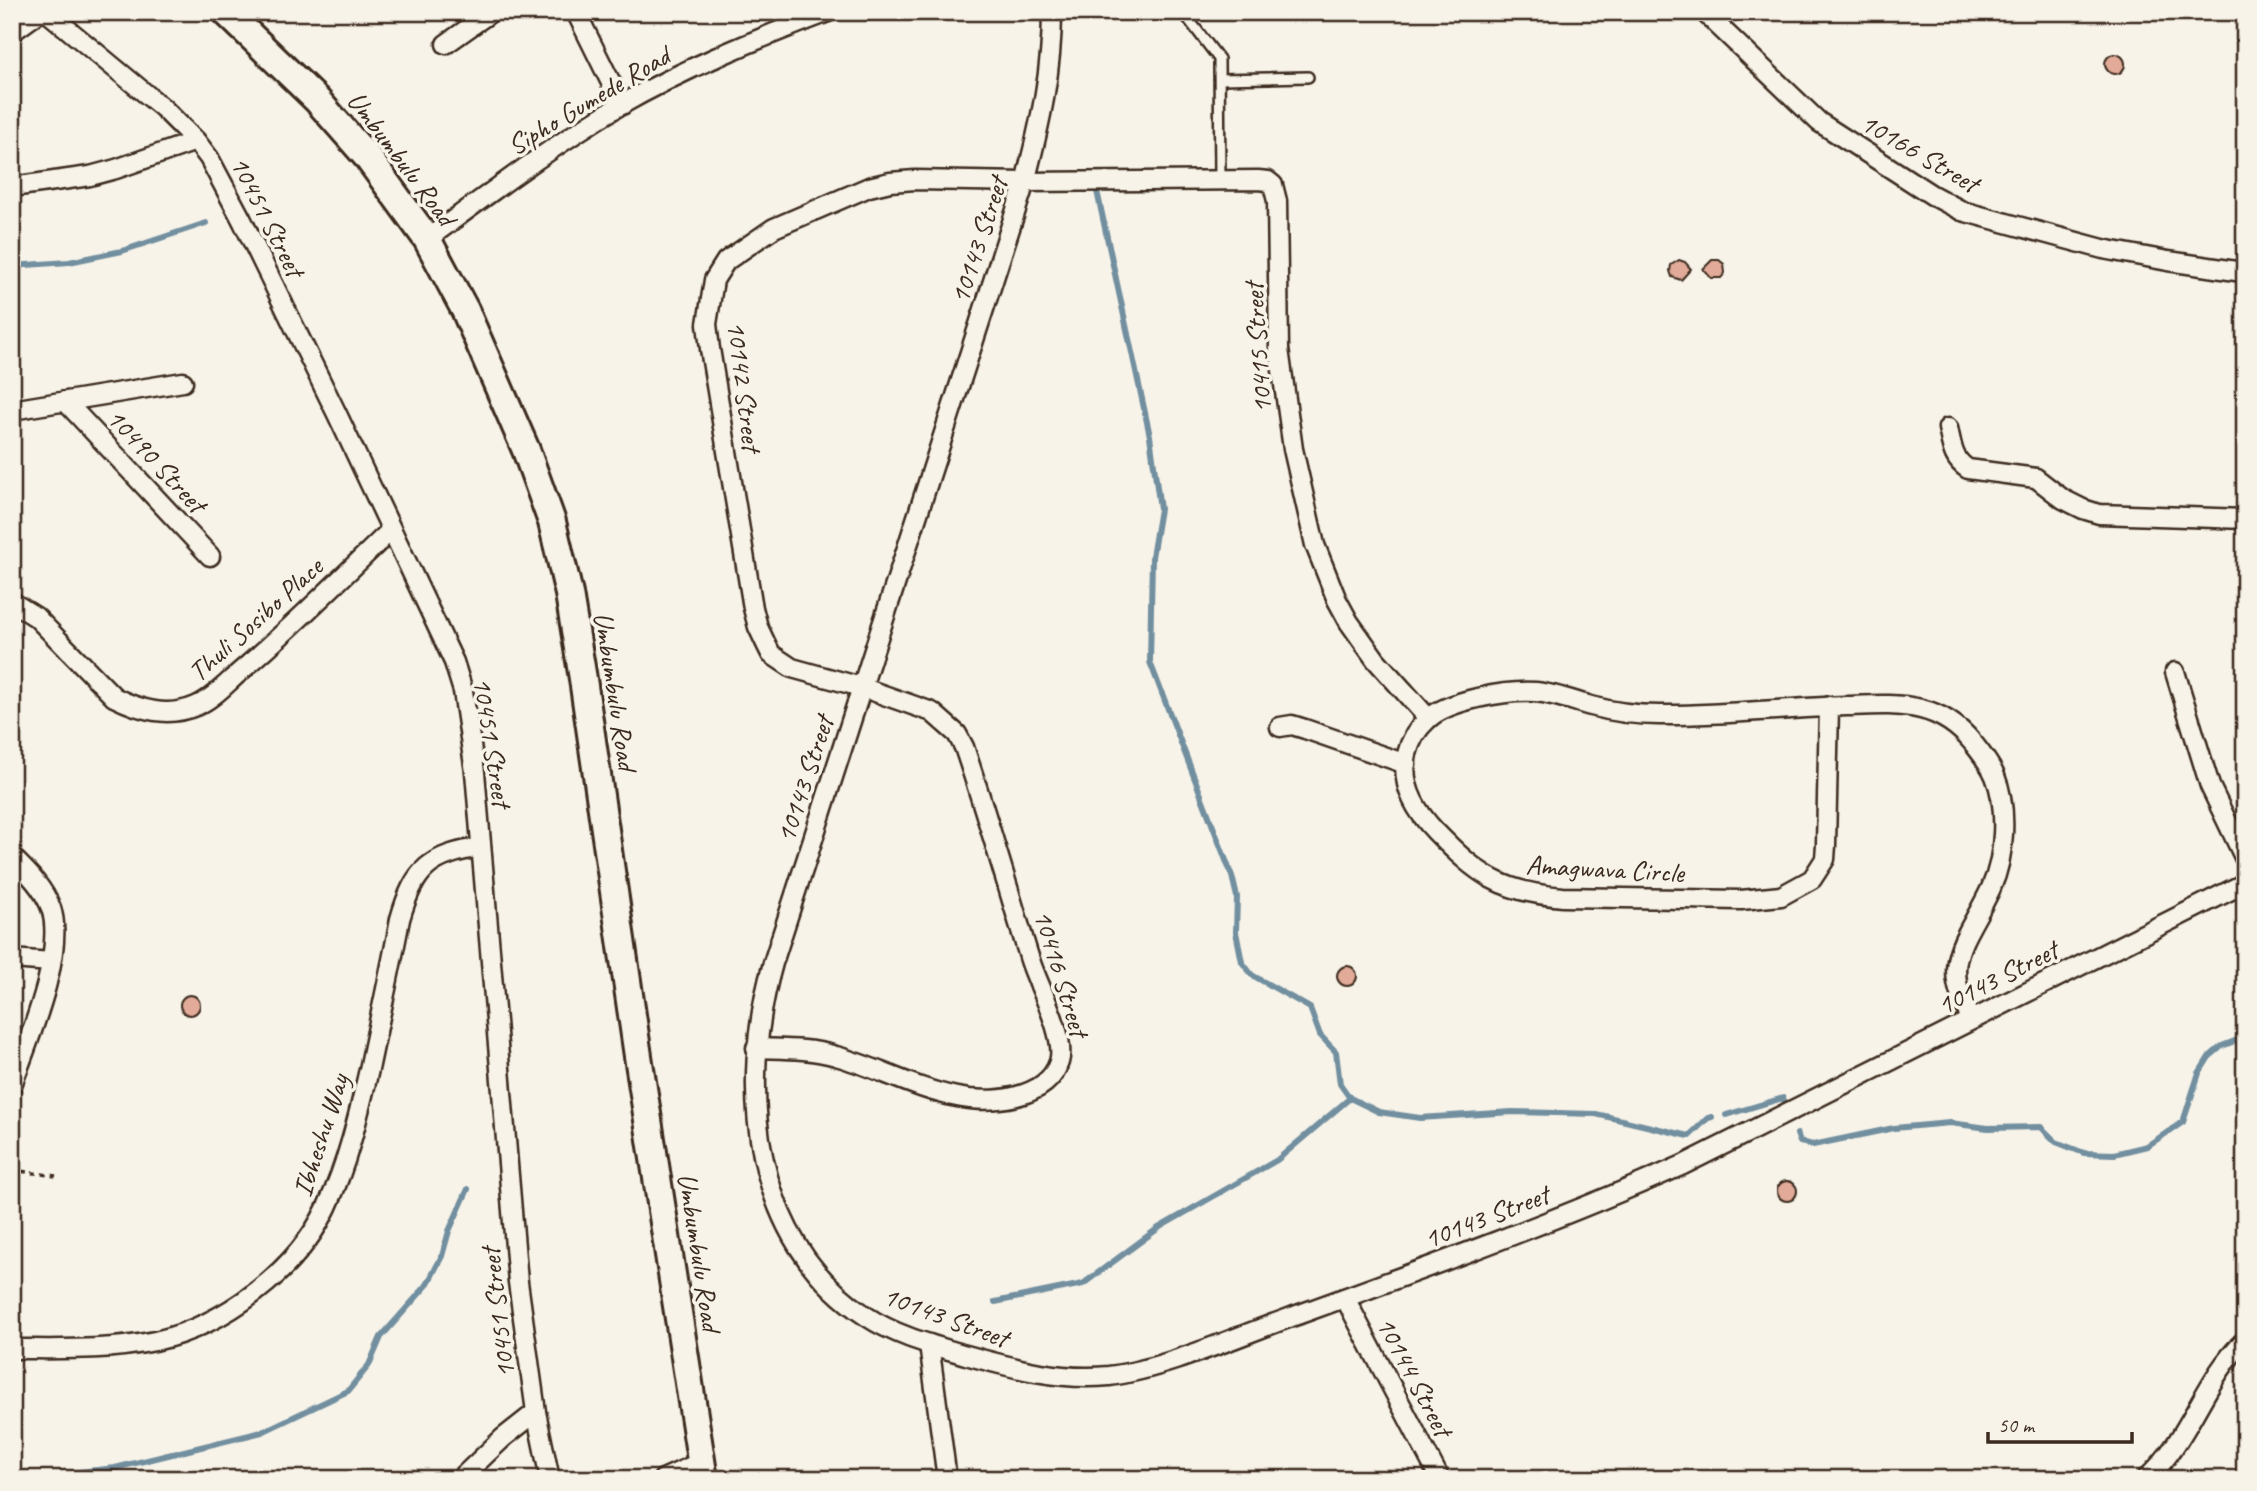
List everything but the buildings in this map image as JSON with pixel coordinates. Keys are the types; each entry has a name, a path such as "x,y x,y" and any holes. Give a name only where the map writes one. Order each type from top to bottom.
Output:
{"main road":[{"name":"Umbumbulu Road","path":"226,12 326,110 368,158 427,239 465,310 526,450 552,522 569,594 702,1471"}],"street":[{"path":"12,32 40,12"},
{"name":"10451 Street","path":"47,12 163,108 197,141 216,170 361,465 449,652 463,691 473,759 519,1282 536,1412 550,1479"},
{"path":"446,44 491,12"},
{"path":"576,12 622,105"},
{"name":"Sipho Gumede Road","path":"427,239 519,171 622,105 694,67 828,12"},
{"name":"10143 Street","path":"1052,12 1049,82 1025,182 763,996 756,1048 755,1092 761,1151 776,1205 791,1236 822,1279 869,1318 929,1344 1011,1368 1045,1374 1108,1376 1161,1364 1345,1298 1623,1192 1683,1165 2245,884"},
{"name":"10166 Street","path":"1704,12 1819,122 1932,195 1962,211 2104,249 2236,271"},
{"path":"12,187 90,176 197,141"},
{"name":"10142 Street","path":"861,687 792,668 771,654 758,627 710,349 707,324 714,280 726,261 774,228 869,187 915,180 1025,182"},
{"name":"10415 Street","path":"1025,182 1220,180 1268,181 1273,185 1277,192 1279,349 1293,449 1315,545 1349,622 1376,660 1428,718"},
{"path":"12,410 183,382"},
{"name":"10490 Street","path":"65,401 210,556"},
{"path":"1948,428 1954,455 1958,463 1968,469 2036,478 2063,499 2099,514 2245,519"},
{"name":"Thuli Sosibo Place","path":"12,602 36,617 114,696 147,710 179,711 197,706 213,695 255,659 390,531"},
{"path":"2175,672 2210,786 2245,859"},
{"name":"10416 Street","path":"756,1048 804,1049 837,1056 956,1097 984,1100 1008,1098 1028,1092 1054,1073 1060,1060 1060,1046 1055,1028 1031,964 968,758 957,734 932,712 861,687"},
{"path":"1428,718 1463,702 1517,691 1554,695 1594,708 1645,715 1692,715 1829,706 1908,706 1941,716 1958,726 1995,776 2003,813 1999,860 1992,886 1966,933 1955,967 1960,994 1972,1019"},
{"name":"Amagwava Circle","path":"1428,718 1409,746 1405,778 1409,795 1434,830 1481,873 1495,882 1536,895 1563,897 1741,900 1781,895 1804,884 1819,871 1825,859 1829,706"},
{"path":"1280,727 1292,725 1406,764"},
{"name":"Ibheshu Way","path":"12,1349 90,1350 158,1340 214,1320 281,1270 307,1240 326,1209 355,1132 400,919 413,885 435,859 450,852 481,847"},
{"path":"12,856 35,881 51,909 54,922 51,962 39,1007 12,1085"},
{"path":"12,959 51,962"},
{"name":"10144 Street","path":"1345,1298 1440,1479"},
{"path":"2146,1479 2178,1444 2225,1362 2245,1340"},
{"path":"929,1344 947,1479"},
{"path":"460,1479 503,1438 536,1412"},
{"path":"663,1479 702,1471"}],"lane":[{"path":"1183,12 1218,56 1220,180"},
{"path":"1220,79 1308,77"}],"path":[{"path":"12,1170 56,1177"}],"waterway":[{"path":"1097,191 1150,436 1160,509 1152,557 1150,662 1232,876 1237,897 1236,932 1242,962 1252,975 1310,1008 1320,1035 1336,1052 1340,1084 1350,1098 1379,1112 1420,1118 1512,1112 1596,1114 1689,1136 1712,1117"},
{"path":"12,266 69,262 122,251 206,223"},
{"path":"1797,1134 1800,1142 1813,1145 1894,1128 1950,1123 1988,1128 2041,1127 2056,1142 2084,1153 2114,1154 2147,1146 2183,1122 2199,1073 2209,1057 2222,1046 2245,1037"},
{"path":"995,1302 1083,1284 1160,1227 1277,1160 1350,1098"},
{"path":"1726,1115 1783,1098 1785,1103"},
{"path":"51,1479 62,1474 115,1468 262,1432 348,1391 369,1365 381,1337 427,1285 442,1256 449,1231 468,1189"}]}
